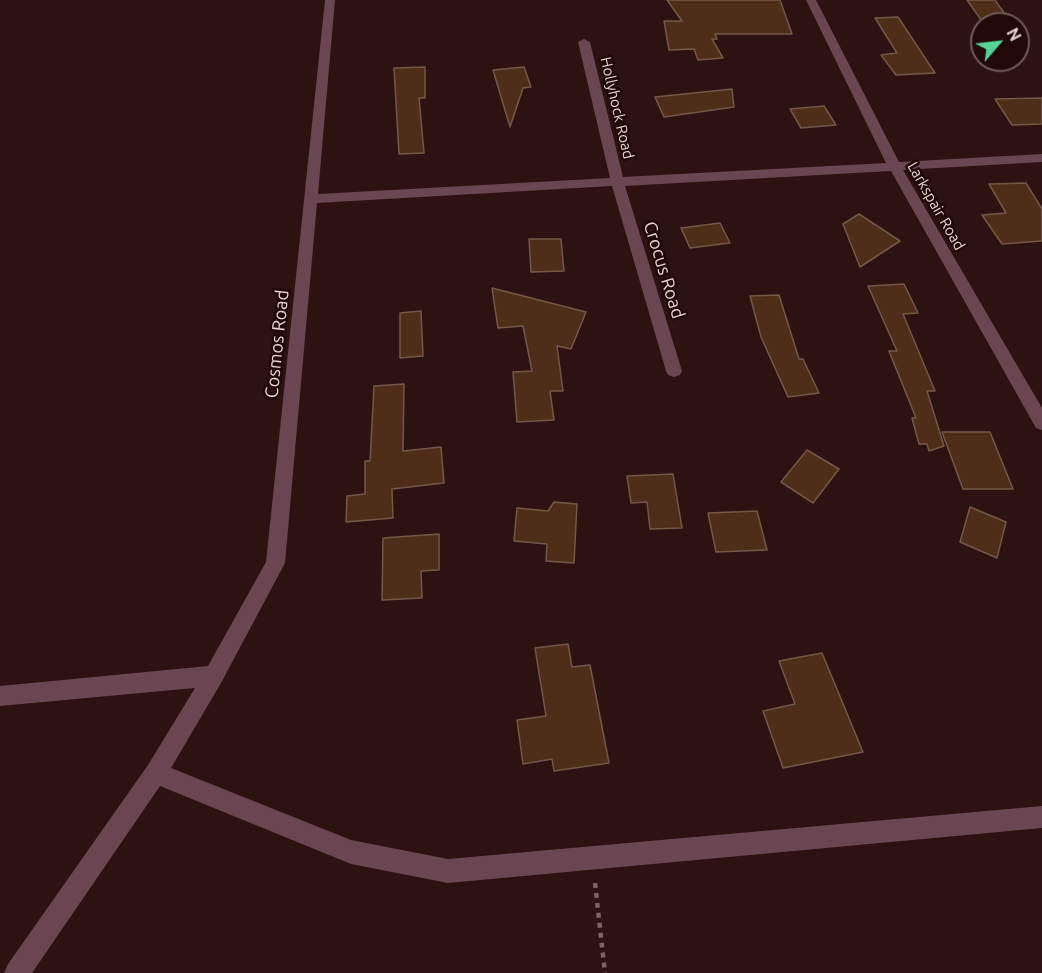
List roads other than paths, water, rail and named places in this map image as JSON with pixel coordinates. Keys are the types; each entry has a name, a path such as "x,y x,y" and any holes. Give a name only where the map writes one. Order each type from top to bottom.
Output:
{"street":[{"name":"Cosmos Road","path":"17,973 156,773 214,676 275,563 330,0"},
{"name":"Larkspair Road","path":"812,0 894,165 1042,423"},
{"name":"Hollyhock Road","path":"584,42 617,181"},
{"path":"311,199 1042,158"},
{"name":"Crocus Road","path":"617,181 674,371"},
{"path":"0,696 214,676"},
{"path":"156,773 351,852 448,871 1042,817"}]}
